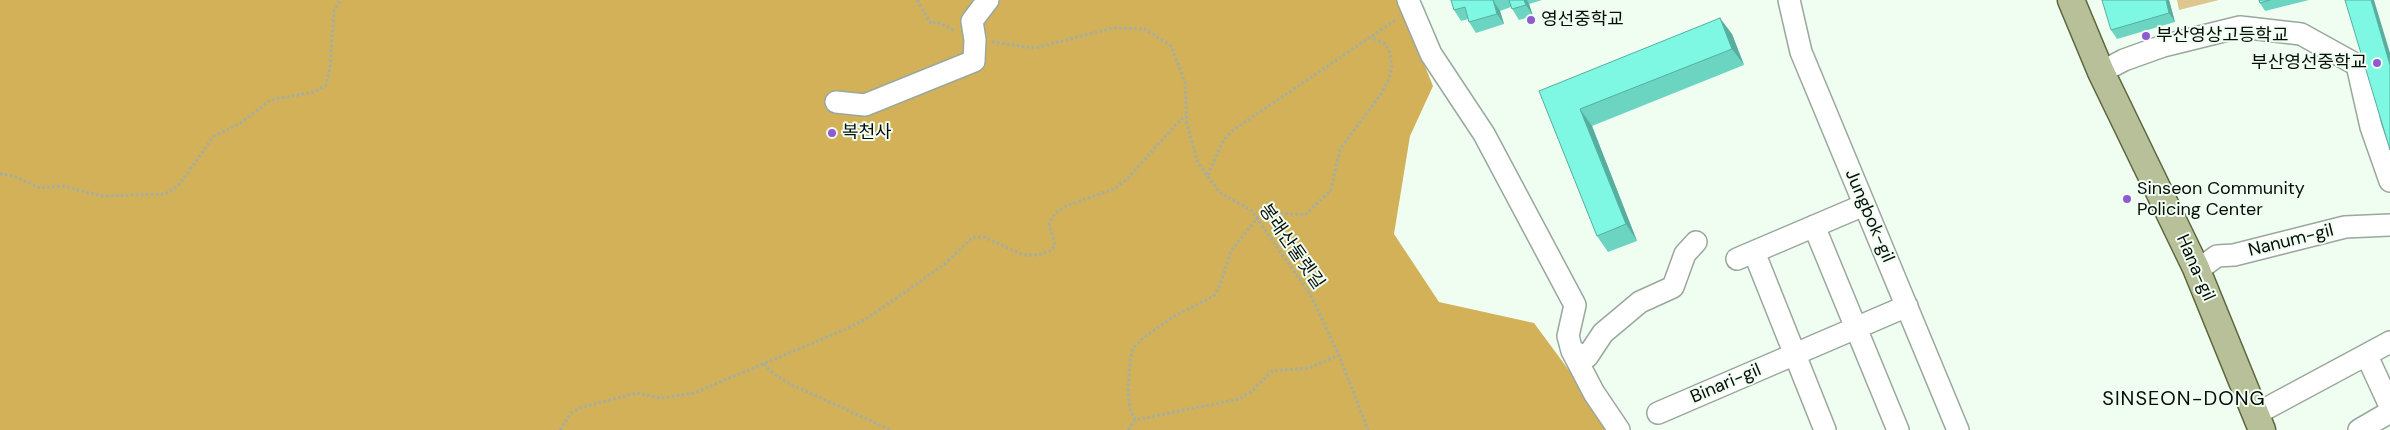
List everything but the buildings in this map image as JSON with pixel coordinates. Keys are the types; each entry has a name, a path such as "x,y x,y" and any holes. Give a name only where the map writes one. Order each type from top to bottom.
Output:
{"main road":[{"name":"Hana-gil","path":"2070,0 2101,72 2196,268 2259,422"}],"street":[{"path":"836,102 865,105 974,61 975,40 972,21 988,0"},
{"name":"Jungbok-gil","path":"1789,0 1801,52 1958,430"},
{"path":"1410,5 1431,54 1484,134 1575,304 1568,336 1572,351 1594,393 1619,430"},
{"path":"2101,72 2124,60 2163,46 2240,27 2301,34 2357,65 2371,126 2390,181"},
{"path":"1825,430 1794,355 1745,255 1864,205"},
{"path":"1814,226 1898,430"},
{"name":"Nanum-gil","path":"2196,268 2202,268 2217,256 2234,255 2346,227 2390,226"},
{"path":"1572,351 1587,357 1603,333 1640,302 1673,287 1686,254 1696,242"},
{"name":"Binari-gil","path":"1658,413 1907,306"},
{"path":"2259,422 2390,342"},
{"path":"2367,356 2390,406"},
{"path":"2359,430 2390,412"}],"path":[{"path":"0,174 14,176 40,188 62,186 102,196 165,194 178,186 214,136 241,123 270,100 314,92 326,85 330,68 334,11 341,0"},
{"name":"봉래산둘렛길","path":"916,0 931,24 937,22 975,40 1035,48 1113,28 1145,29 1171,46 1185,82 1187,116 1198,162 1220,193 1250,210 1310,294 1339,355 1368,430"},
{"path":"1208,176 1214,159 1227,134 1370,37 1410,5"},
{"path":"1135,420 1130,409 1128,391 1133,348 1143,338 1173,317 1214,296 1220,285 1231,251 1257,219 1277,213 1305,215 1332,190 1340,149 1381,94 1389,79 1392,65 1389,50 1385,44 1370,37"},
{"path":"560,430 571,413 579,408 637,393 660,398 687,395 866,320 941,267 973,237 984,237 1023,255 1037,255 1052,250 1055,245 1049,225 1055,213 1066,206 1114,189 1187,116"},
{"path":"1128,430 1135,420 1239,398 1251,392 1272,371 1309,368 1339,355"},
{"path":"764,364 774,374 790,384 891,430"}],"shaded area":[{"path":"0,0 1398,0 1433,86 1410,136 1394,234 1439,302 1534,323 1613,430 0,430"},
{"path":"2177,0 2219,0 2179,10"}],"place":[{"name":"영선중학교","path":"1531,20"},
{"name":"부산영상고등학교","path":"2146,36"},
{"name":"부산영선중학교","path":"2377,63"},
{"name":"복천사","path":"832,133"},
{"name":"Sinseon Community Policing Center","path":"2127,199"}],"district":[{"name":"SINSEON-DONG","path":"2184,400"}]}
